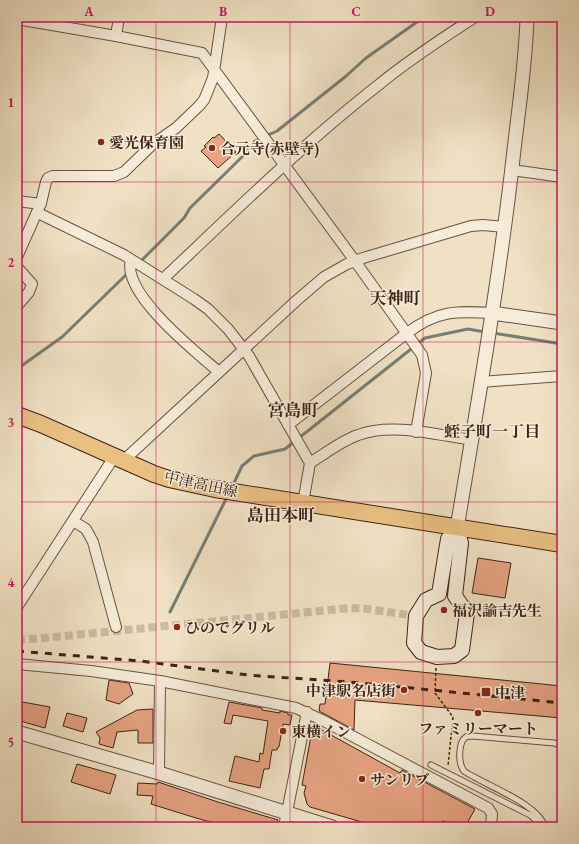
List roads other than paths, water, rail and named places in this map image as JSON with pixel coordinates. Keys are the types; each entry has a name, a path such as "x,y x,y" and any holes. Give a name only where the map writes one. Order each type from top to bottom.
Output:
{"main road":[{"name":"中津高田線","path":"17,415 41,424 154,474 183,483 562,544"},
{"path":"457,528 462,543 455,596 467,613 462,650 454,656 436,657 421,652 414,643 416,616 426,600 439,594 448,539 457,528"}],"street":[{"path":"116,36 119,17"},
{"path":"17,257 39,209 46,182 51,177 114,176 124,172 153,144 176,128 199,106 207,93 214,69 222,17"},
{"path":"163,279 285,165 337,119 382,82 475,17"},
{"path":"457,528 492,313 512,170 525,57 527,17"},
{"path":"17,19 202,53 422,355 425,366 425,378 416,432"},
{"path":"512,170 562,177"},
{"path":"17,201 39,209 110,247 163,279 208,309 228,329 244,349 310,463 303,503"},
{"path":"17,607 73,521 118,459 219,372 330,273 355,261 471,226 483,225 504,227"},
{"path":"131,260 131,271 134,281 152,309 168,327 219,372"},
{"path":"17,267 32,284 29,292 17,306"},
{"path":"288,425 407,333 431,319 450,312 463,311 492,313 562,323"},
{"path":"481,382 562,376"},
{"path":"310,463 343,442 366,432 391,429 472,440"},
{"path":"73,521 86,529 93,542 116,627"},
{"path":"17,664 91,671 160,682 296,708 488,808 492,814 492,827"},
{"path":"159,773 160,682"},
{"path":"284,827 306,712"},
{"path":"17,732 159,773 332,827"}],"lane":[{"path":"544,827 542,820 525,805 464,771 460,765 461,746 467,736 554,743 562,746"},
{"path":"431,765 530,815 539,821 544,827"},
{"path":"560,827 562,804"}],"waterway":[{"path":"139,263 184,218 190,208 243,156 255,141 277,131 345,77 366,58 424,17"},
{"path":"17,369 62,337 129,272"},
{"path":"234,483 242,466 254,456 285,449 425,338 468,329 485,332"},
{"path":"493,333 562,344"},
{"path":"170,612 226,499"}],"tunnel":[{"path":"17,640 350,608 416,616"}],"railway":[{"path":"17,651 140,661 248,675 361,683 562,703"}],"place":[{"name":"愛光保育園","path":"101,142"},
{"name":"合元寺(赤壁寺)","path":"212,148"},
{"name":"福沢諭吉先生","path":"444,610"},
{"name":"ひのでグリル","path":"177,627"},
{"name":"中津駅名店街","path":"404,690"},
{"name":"中津","path":"486,692"},
{"name":"ファミリーマート","path":"478,713"},
{"name":"東横イン","path":"283,731"},
{"name":"サンリブ","path":"362,779"}],"district":[{"name":"天神町","path":"395,298"},
{"name":"宮島町","path":"293,410"},
{"name":"蛭子町一丁目","path":"492,431"},
{"name":"島田本町","path":"281,515"}]}
